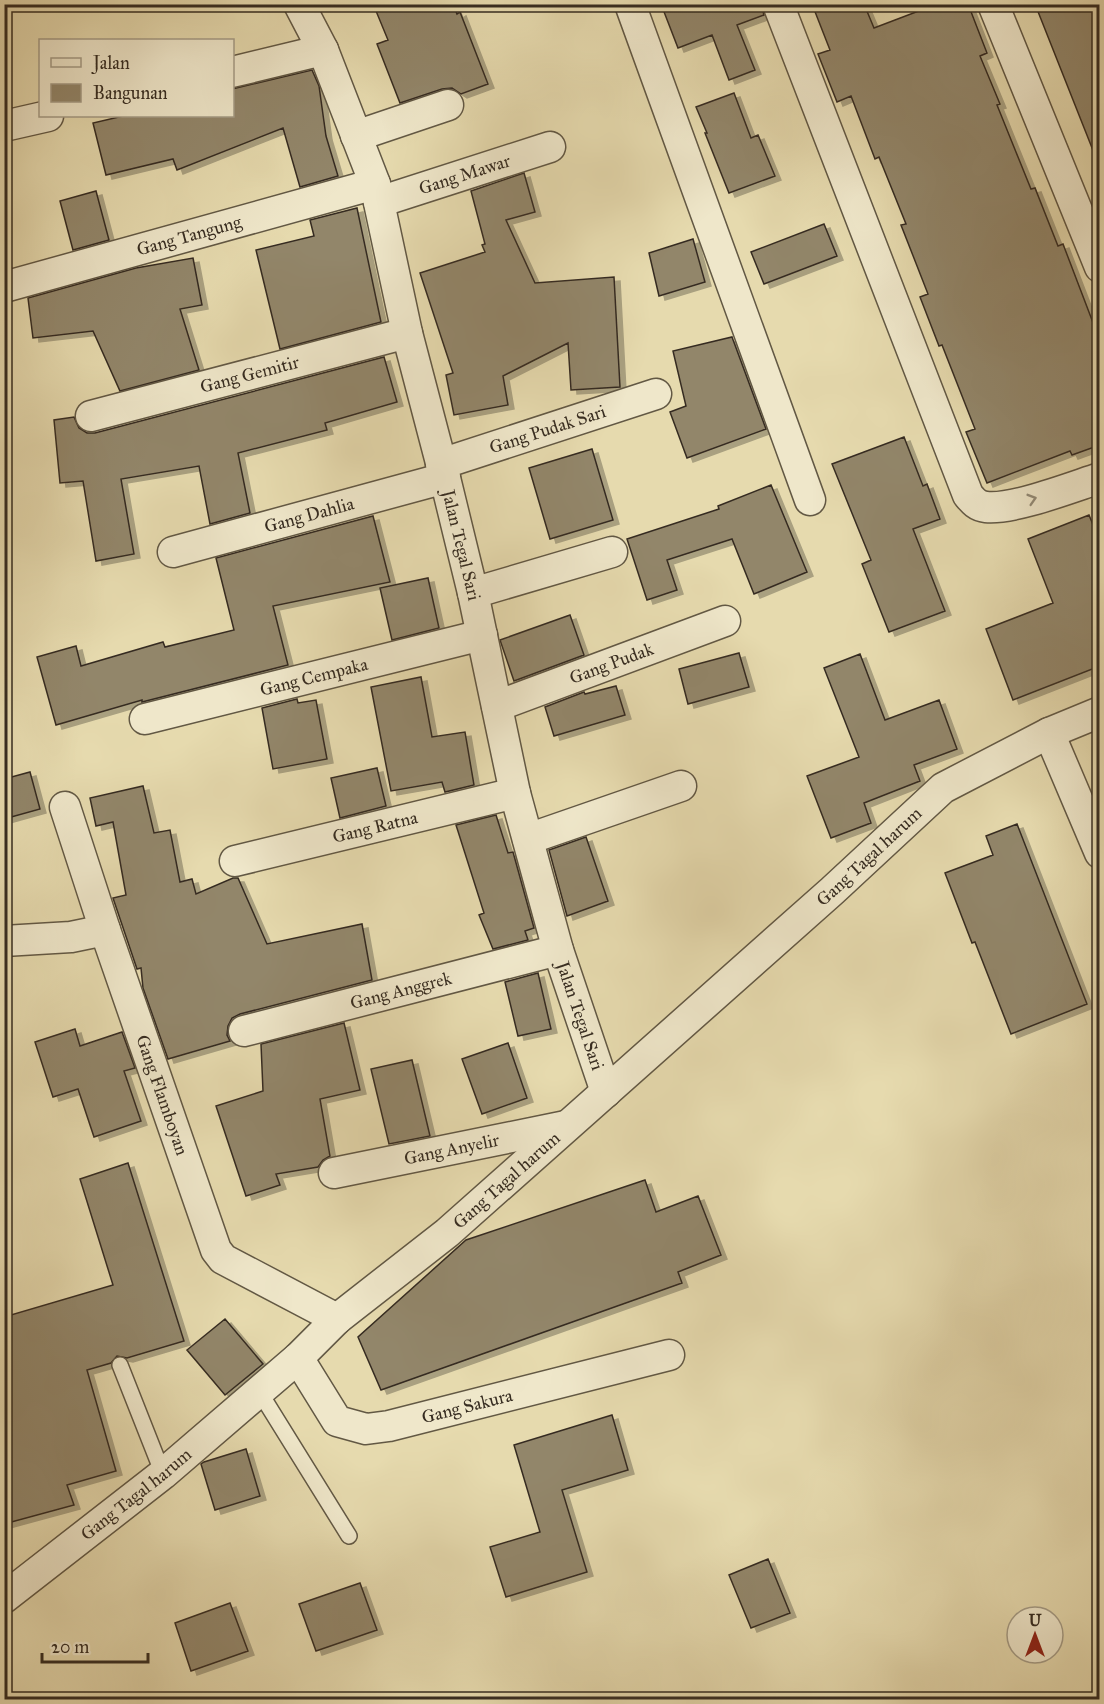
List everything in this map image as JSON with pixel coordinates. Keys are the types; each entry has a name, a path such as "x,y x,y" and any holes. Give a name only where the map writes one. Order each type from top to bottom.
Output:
{"street":[{"name":"Jalan Tegal Sari","path":"298,4 323,50 377,193 407,333 473,593 515,793 558,950 606,1092"},
{"path":"630,4 810,500"},
{"path":"778,4 968,495 975,504 986,507 1008,506 1100,478"},
{"path":"993,4 1100,267"},
{"path":"234,72 323,50"},
{"path":"356,136 448,105"},
{"path":"4,126 44,117"},
{"name":"Gang Mawar","path":"377,193 550,147"},
{"name":"Gang Tangung","path":"4,287 377,193"},
{"name":"Gang Gemitir","path":"91,416 407,333"},
{"name":"Gang Pudak Sari","path":"443,471 656,394"},
{"name":"Gang Dahlia","path":"173,552 443,471"},
{"path":"473,593 612,552"},
{"name":"Gang Pudak","path":"497,706 725,621"},
{"name":"Gang Cempaka","path":"145,719 482,635"},
{"name":"Gang Tagal harum","path":"5,1597 164,1474 298,1358 336,1319 447,1233 832,891 943,788 1049,733 1100,712"},
{"path":"1049,733 1100,853"},
{"path":"528,839 681,786"},
{"name":"Gang Ratna","path":"235,861 515,793"},
{"name":"Gang Flamboyan","path":"65,807 105,930 216,1250 223,1259 236,1267 336,1319"},
{"path":"4,941 71,937 105,930"},
{"name":"Gang Anggrek","path":"244,1031 558,950"},
{"name":"Gang Anyelir","path":"334,1173 568,1125"},
{"name":"Gang Sakura","path":"298,1358 337,1421 366,1429 389,1426 669,1355"}],"lane":[{"path":"120,1365 164,1474"},
{"path":"259,1391 349,1536"}],"building":[{"path":"391,4 453,4 457,14 460,12 488,84 461,94 452,88 442,89 400,103 377,44 388,40 376,11"},
{"path":"661,4 761,4 764,15 737,25 755,70 729,80 712,35 678,48"},
{"path":"812,4 864,4 874,28 937,4 968,4 987,53 980,56 1000,104 997,105 1031,189 1035,188 1058,246 1063,244 1100,341 1100,445 1072,455 1070,451 987,483 966,432 975,429 942,345 939,346 920,297 928,294 901,225 906,224 879,157 875,159 851,96 837,102 818,54 830,50"},
{"path":"1035,4 1091,4 1100,26 1100,163 1098,163"},
{"path":"312,70 319,86 326,136 338,176 300,187 283,128 177,170 173,159 106,175 93,123 119,117 234,117 234,89"},
{"path":"734,93 751,138 758,135 775,176 729,193 696,107"},
{"path":"524,173 535,212 506,220 535,283 614,277 620,387 571,390 568,343 503,376 508,405 454,415 446,375 453,373 420,273 485,252 471,191"},
{"path":"96,191 109,240 73,250 60,201"},
{"path":"357,208 381,322 280,349 256,250 314,236 310,220"},
{"path":"824,224 837,256 764,284 751,252"},
{"path":"693,239 705,282 659,296 649,253"},
{"path":"193,258 202,305 180,309 199,370 120,391 93,331 33,338 28,298 136,268"},
{"path":"732,337 766,429 687,458 670,412 686,406 673,351"},
{"path":"384,357 397,402 325,423 327,430 238,453 250,513 210,524 199,466 121,479 134,554 96,561 83,481 60,483 54,420 74,417 79,428 87,433 95,433"},
{"path":"904,437 923,486 927,484 940,519 913,529 945,611 889,632 862,564 871,560 832,464"},
{"path":"592,449 613,520 550,539 529,468"},
{"path":"771,485 807,572 754,594 732,539 667,560 677,590 647,600 627,539 719,509 718,506"},
{"path":"1089,515 1100,542 1100,666 1013,700 986,629 1053,603 1028,539"},
{"path":"373,516 390,582 273,606 288,665 142,702 142,700 56,725 37,657 76,646 81,666 163,642 165,647 234,630 216,558"},
{"path":"428,578 439,628 392,640 380,588"},
{"path":"570,615 584,655 514,681 500,640"},
{"path":"739,653 749,687 688,704 679,669"},
{"path":"860,654 885,720 939,700 957,749 914,765 920,781 864,803 871,823 831,838 807,776 859,757 824,668"},
{"path":"421,677 432,737 465,732 474,785 445,792 442,782 391,791 371,687"},
{"path":"616,686 625,715 554,736 545,707 584,692 585,694"},
{"path":"297,699 298,703 316,700 327,759 273,769 262,708"},
{"path":"377,768 386,806 340,818 331,778"},
{"path":"30,772 40,809 4,819 4,779"},
{"path":"143,786 154,833 170,830 180,882 192,879 196,894 238,878 267,944 362,924 372,980 240,1014 232,1018 228,1026 227,1035 230,1041 168,1059 143,988 141,968 137,969 113,898 126,895 113,822 96,826 90,798"},
{"path":"496,815 508,853 513,852 534,928 525,931 528,940 493,949 479,915 484,913 456,825"},
{"path":"1017,824 1087,1004 1011,1034 945,873 993,855 986,836"},
{"path":"586,837 608,901 567,916 549,850"},
{"path":"538,973 551,1029 518,1036 505,982"},
{"path":"344,1023 360,1090 320,1099 330,1156 318,1167 276,1174 280,1185 246,1196 216,1106 263,1091 261,1044"},
{"path":"75,1029 80,1046 122,1032 135,1068 124,1071 141,1121 94,1137 78,1089 53,1097 35,1042"},
{"path":"508,1043 527,1098 482,1114 462,1059"},
{"path":"412,1060 430,1136 389,1144 371,1069"},
{"path":"128,1163 184,1341 127,1358 117,1356 111,1363 87,1370 116,1471 67,1485 74,1505 4,1524 4,1317 113,1285 80,1179"},
{"path":"645,1180 656,1212 698,1196 721,1255 678,1272 682,1283 381,1390 358,1337 466,1240"},
{"path":"225,1319 263,1364 225,1395 187,1350"},
{"path":"612,1415 628,1470 562,1490 587,1572 506,1597 490,1547 540,1532 514,1445"},
{"path":"246,1449 260,1496 215,1510 201,1464"},
{"path":"768,1559 790,1613 751,1628 729,1575"},
{"path":"360,1583 377,1630 316,1651 299,1604"},
{"path":"230,1603 248,1651 191,1671 175,1623"}]}
